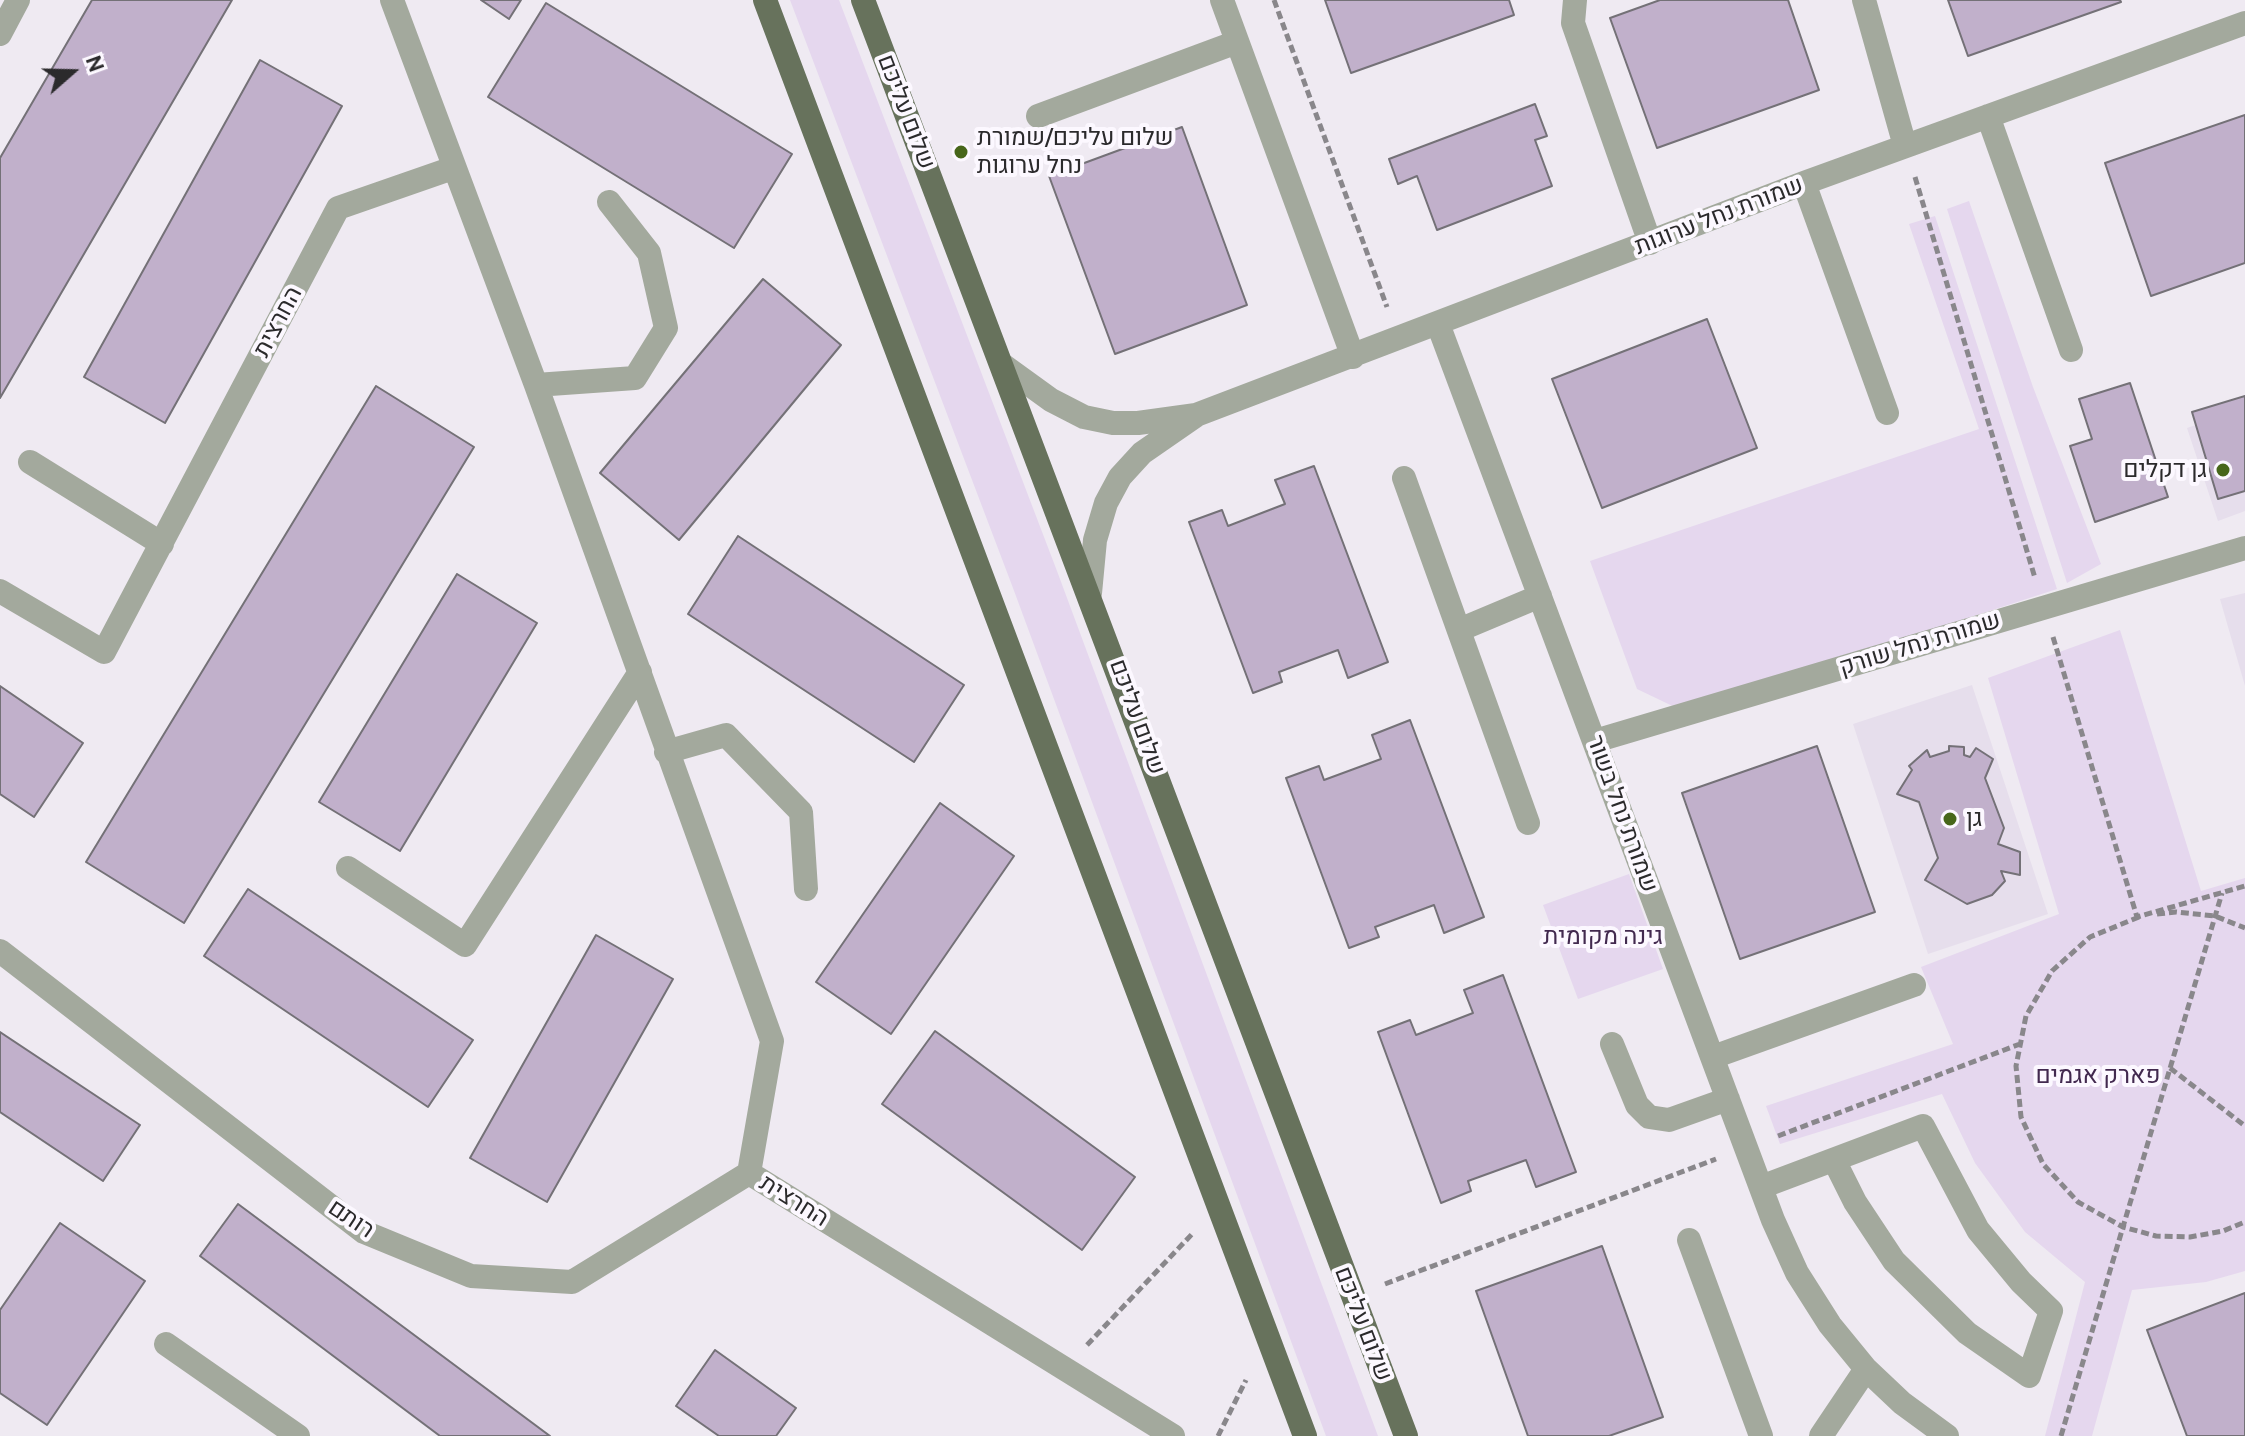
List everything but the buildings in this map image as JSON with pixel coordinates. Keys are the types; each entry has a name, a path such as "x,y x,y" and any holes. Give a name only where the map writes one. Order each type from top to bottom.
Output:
{"main road":[{"path":"765,0 1266,1340 1305,1436"},
{"name":"שלום עליכם","path":"863,0 1090,593 1406,1436"}],"street":[{"path":"0,34 18,0"},
{"name":"החרצית","path":"392,0 536,385 772,1041 749,1173 1173,1436"},
{"path":"1222,0 1353,357"},
{"path":"1575,0 1573,23 1650,243"},
{"path":"1864,0 1905,146"},
{"name":"שמורת נחל ערוגות","path":"1004,366 1051,400 1084,417 1113,423 1138,423 1196,415 1804,183 2245,23"},
{"path":"1038,116 1237,42"},
{"path":"1988,116 2071,350"},
{"name":"החרצית","path":"0,591 104,652 338,208 453,168"},
{"path":"1804,183 1887,413"},
{"path":"536,385 635,378 666,328 649,253 609,202"},
{"name":"שמורת נחל בשור","path":"1438,324 1746,1148 1797,1273 1830,1325 1866,1369 1902,1403 1947,1436"},
{"name":"שמורת נחל ערוגות","path":"1090,593 1095,540 1106,503 1120,477 1142,453 1196,415"},
{"path":"30,462 162,544"},
{"path":"1404,478 1528,823"},
{"name":"שמורת נחל שורק","path":"1595,741 2245,548"},
{"path":"1459,630 1540,596"},
{"path":"348,868 465,945 640,672"},
{"path":"666,752 726,735 801,812 806,889"},
{"name":"רותם","path":"0,951 364,1232 471,1276 572,1282 749,1173"},
{"path":"1713,1057 1914,985"},
{"path":"1612,1044 1637,1105 1649,1117 1669,1120 1728,1099"},
{"path":"1761,1187 1923,1126 1978,1230 2021,1282 2051,1311 2029,1376 1967,1333 1894,1261 1855,1202 1834,1160"},
{"path":"1689,1240 1761,1436"},
{"path":"166,1344 298,1436"},
{"path":"1821,1436 1866,1369"}],"path":[{"path":"1274,0 1399,340"},
{"path":"1905,146 2137,917"},
{"path":"2245,886 2137,917 2090,937 2052,971 2026,1016 2016,1066 2021,1117 2043,1164 2078,1202 2123,1227 2156,1236 2190,1237 2223,1231 2245,1222"},
{"path":"2061,1436 2222,892"},
{"path":"2137,917 2176,912 2215,916 2245,928"},
{"path":"1352,1296 2020,1044"},
{"path":"2170,1068 2245,1126"},
{"path":"1064,1368 1191,1235 1215,1199"},
{"path":"1218,1436 1266,1340"}],"shaded area":[{"name":"גן דקלים","path":"2245,408 2245,511 2218,521 2187,428"},
{"path":"2245,593 2245,686 2220,599"},
{"name":"גן","path":"1972,685 2048,914 1928,954 1853,724"}],"green space":[{"path":"790,0 839,0 1057,571 1378,1436 1326,1436 1013,588"},
{"path":"1969,201 2033,387 2101,564 2067,583 1947,209"},
{"path":"1935,216 2057,589 1683,711 1637,689 1590,561 1979,429 1909,224"},
{"name":"פארק אגמים","path":"2120,630 2201,891 2245,878 2245,1271 2206,1282 2132,1290 2092,1436 2045,1436 2085,1282 2025,1232 1975,1163 1942,1094 1780,1144 1766,1106 1953,1044 1921,967 2059,914 1988,678"},
{"name":"גינה מקומית","path":"1629,874 1663,969 1578,999 1543,905"}],"place":[{"name":"שלום עליכם/שמורת נחל ערוגות","path":"961,152"},
{"name":"גן דקלים","path":"2223,470"},
{"name":"גן","path":"1950,819"}]}
